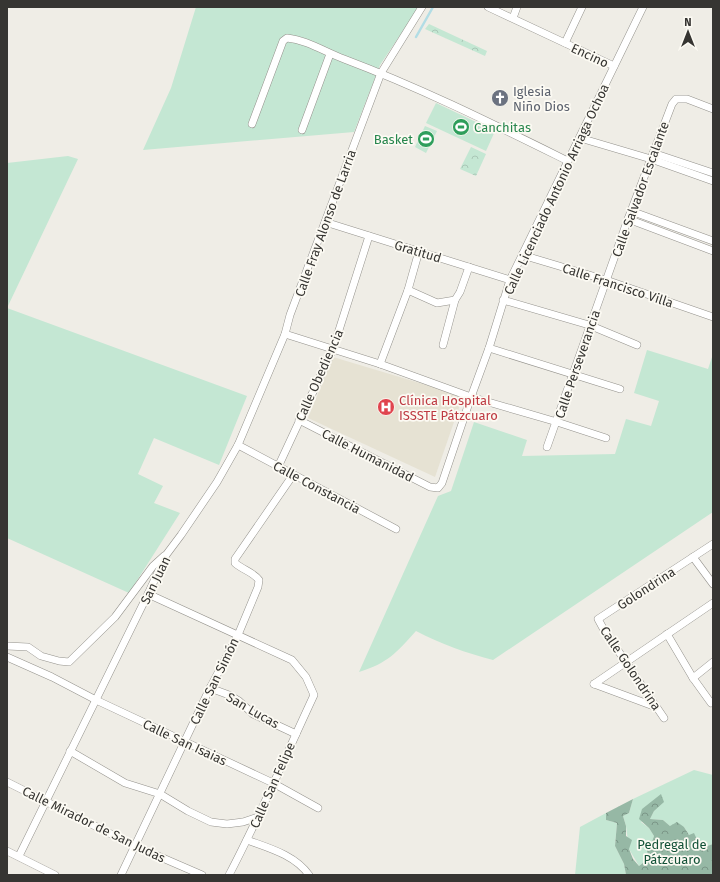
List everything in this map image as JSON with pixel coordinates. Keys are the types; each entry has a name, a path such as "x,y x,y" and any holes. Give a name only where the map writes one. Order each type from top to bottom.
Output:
{"street":[{"name":"Calle Fray Alonso de Larria","path":"238,445 285,334 290,315 381,73 422,7"},
{"name":"Encino","path":"488,7 614,66"},
{"path":"513,18 517,7"},
{"path":"565,43 582,7"},
{"name":"Calle Licenciado Antonio Arriaga Ochoa","path":"438,488 442,483 489,348 510,280 643,7"},
{"path":"252,124 283,41 287,38 297,39 330,54 381,73 494,124 568,161"},
{"path":"302,130 330,54"},
{"name":"Calle Salvador Escalante","path":"606,280 672,104 676,99 687,100 713,109"},
{"path":"580,138 713,173"},
{"path":"652,156 713,181"},
{"path":"628,219 712,250 713,242 631,211"},
{"name":"Gratitud","path":"325,222 510,280"},
{"name":"Calle Obediencia","path":"278,467 334,349 369,236"},
{"path":"380,364 408,290 420,251"},
{"name":"Calle Francisco Villa","path":"522,255 606,280 713,317"},
{"path":"443,345 455,300 460,292 469,267"},
{"name":"Calle Perseverancia","path":"547,447 606,280"},
{"path":"408,290 437,303 455,300"},
{"path":"503,300 589,325 637,345"},
{"path":"285,334 380,364 471,397 606,438"},
{"path":"489,348 620,389"},
{"name":"Calle Humanidad","path":"299,420 430,487 438,488"},
{"name":"Calle Constancia","path":"238,445 396,529"},
{"name":"San Juan","path":"19,856 166,555 217,482 238,445"},
{"name":"Calle San Simón","path":"121,875 210,688 238,635 258,587 259,580 239,567 235,563 235,559 293,475"},
{"name":"Golondrina","path":"598,619 713,544"},
{"path":"7,646 28,647 40,656 59,662 69,662 114,617 153,566 166,555"},
{"path":"694,557 713,584"},
{"path":"148,594 238,635"},
{"path":"656,707 594,684 713,603"},
{"name":"Calle Golondrina","path":"598,619 664,718"},
{"path":"667,634 693,678 711,703"},
{"name":"Calle San Felipe","path":"229,875 258,817 314,695 306,677 292,660 238,635"},
{"name":"Calle San Isaias","path":"7,657 273,783 318,808"},
{"path":"693,678 713,662"},
{"name":"San Lucas","path":"210,688 230,695 253,714 296,734"},
{"path":"70,751 125,784 160,794 210,822 227,824 243,822 258,817"},
{"name":"Calle Mirador de San Judas","path":"7,782 135,846 202,875"},
{"path":"247,840 277,851 294,860 304,867 309,875"},
{"path":"7,851 55,875"}],"shaded area":[{"name":"Clínica Hospital ISSSTE Pátzcuaro","path":"333,357 463,396 435,477 308,418"}],"green space":[{"path":"196,7 419,7 380,65 354,132 143,150 171,88"},
{"path":"429,24 487,51 485,56 425,29"},
{"name":"Canchitas","path":"436,103 495,131 486,151 426,123"},
{"name":"Basket","path":"425,126 437,131 426,153 415,147"},
{"path":"471,147 486,154 476,176 460,169"},
{"path":"68,156 78,159 7,308 7,163"},
{"path":"7,308 247,396 219,465 154,438 138,474 163,486 154,503 180,513 129,593 7,538"},
{"path":"647,350 708,369 713,354 713,512 493,660 454,648 416,631 385,661 359,672 438,496 451,491 474,422 527,440 522,456 615,454 626,419 651,426 659,401 634,393"},
{"path":"694,770 713,775 713,844 701,848 684,827 670,826 663,820 650,819 654,811 664,802 641,822 649,828 654,836 648,859 639,866 629,849 623,816 629,813 633,799"},
{"name":"Pedregal de Pátzcuaro","path":"661,794 664,802 654,811 650,819 663,820 670,826 677,822 684,827 689,835 694,833 701,848 713,844 713,875 626,875 624,864 615,846 617,823 606,820 606,813 633,799 629,813 623,816 626,826 626,836 632,840 629,849 633,859 639,866 648,859 647,847 652,842 654,836 649,828 639,819 642,809"},
{"path":"606,813 606,820 617,823 615,846 624,864 626,875 575,875 580,827"}],"waterway":[{"path":"416,37 433,7"}],"place":[{"name":"Iglesia Niño Dios","path":"500,98"},
{"name":"Canchitas","path":"461,127"},
{"name":"Basket","path":"426,139"},
{"name":"Clínica Hospital ISSSTE Pátzcuaro","path":"386,407"}]}
